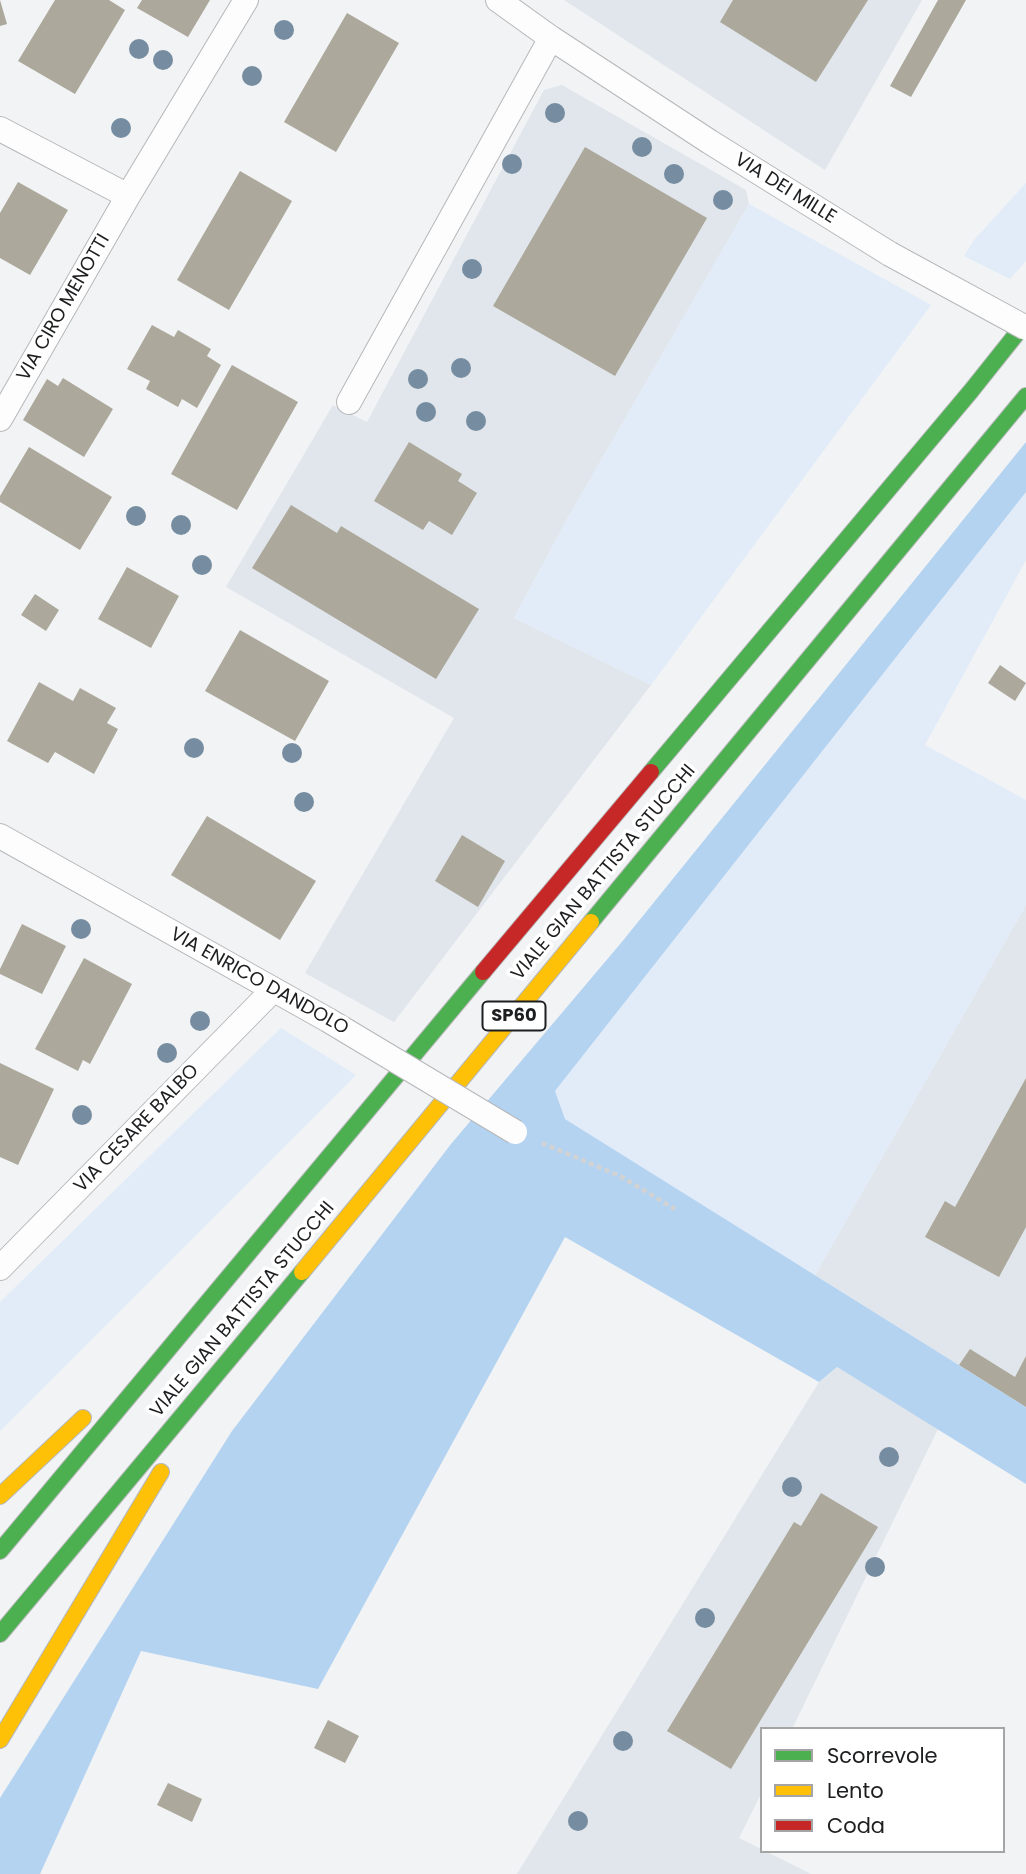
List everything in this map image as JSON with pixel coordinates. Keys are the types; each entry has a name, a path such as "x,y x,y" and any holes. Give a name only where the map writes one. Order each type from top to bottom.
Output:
{"highway":[{"name":"VIALE GIAN BATTISTA STUCCHI","path":"0,1551 1026,322"},
{"name":"VIALE GIAN BATTISTA STUCCHI","path":"0,1634 1026,396"},
{"path":"118,1385 197,1312"},
{"path":"0,1740 221,1370"},
{"path":"0,1496 98,1404"}],"street":[{"name":"VIA CIRO MENOTTI","path":"0,419 128,196 246,0"},
{"name":"VIA DEI MILLE","path":"498,0 709,142 890,254 1026,328"},
{"path":"349,402 551,38"},
{"path":"0,129 128,196"},
{"name":"VIA ENRICO DANDOLO","path":"0,836 328,1020 515,1132"},
{"name":"VIA CESARE BALBO","path":"0,1268 273,990"}],"path":[{"path":"515,1132 620,1176 675,1209"}],"shaded area":[{"path":"564,0 922,0 825,170"},
{"path":"562,85 746,190 749,204 570,514 514,618 651,685 394,1022 305,973 454,718 226,587 333,405 367,422 544,90"},
{"path":"1026,183 1026,261 1010,279 964,256 974,240"},
{"path":"749,204 931,305 651,685 514,618 570,514"},
{"path":"1026,442 1026,492 555,1091 565,1119 1026,1407 1026,1484 837,1367 819,1382 565,1237 318,1689 141,1651 40,1874 0,1874 0,1798 232,1431 451,1144 621,943"},
{"path":"1026,492 1026,560 925,745 1026,800 1026,905 815,1275 565,1119 555,1091"},
{"path":"1026,905 1026,1407 815,1275"},
{"path":"281,1028 356,1075 0,1431 0,1302"},
{"path":"837,1367 938,1429 793,1727 760,1727 760,1796 739,1838 760,1848 760,1853 769,1853 811,1874 517,1874 819,1382"}],"building":[{"path":"0,0 7,24 0,26"},
{"path":"55,0 109,0 125,10 75,94 18,61"},
{"path":"142,0 210,0 188,37 137,8"},
{"path":"733,0 868,0 816,82 720,22"},
{"path":"938,0 966,0 911,97 890,86"},
{"path":"347,13 399,43 336,152 284,122"},
{"path":"585,147 707,218 615,376 493,306"},
{"path":"240,171 292,201 229,310 177,280"},
{"path":"18,182 68,210 30,275 0,258 0,213"},
{"path":"152,325 174,337 178,330 211,349 207,356 221,365 197,408 182,399 178,407 146,389 150,381 127,369"},
{"path":"232,365 298,402 237,510 171,474"},
{"path":"63,378 113,409 84,457 23,420 47,379 58,386"},
{"path":"409,442 462,474 458,481 477,493 452,535 429,521 423,530 374,501"},
{"path":"29,447 112,497 80,550 0,502 0,496"},
{"path":"291,505 337,533 341,526 479,609 436,679 252,568"},
{"path":"127,567 179,596 151,648 98,619"},
{"path":"35,594 59,610 46,631 21,615"},
{"path":"240,630 329,681 295,741 205,691"},
{"path":"1000,665 1026,683 1015,701 988,683"},
{"path":"39,682 73,701 80,688 116,708 107,723 118,729 94,774 55,752 48,763 7,741"},
{"path":"207,816 316,881 280,940 171,875"},
{"path":"462,835 505,861 478,907 435,881"},
{"path":"22,924 66,946 42,994 0,974"},
{"path":"84,958 132,984 90,1064 83,1060 78,1071 35,1049"},
{"path":"0,1063 54,1089 18,1165 0,1157"},
{"path":"1026,1078 1026,1227 999,1277 925,1237 945,1201 955,1207"},
{"path":"970,1349 1015,1377 1026,1356 1026,1407 959,1365"},
{"path":"821,1493 878,1527 731,1769 667,1731 794,1522 801,1526"},
{"path":"328,1720 359,1736 345,1763 314,1748"},
{"path":"168,1783 202,1799 192,1822 157,1805"}],"traffic: fast":[{"path":"651,772 1026,322"},
{"path":"591,922 1026,396"},
{"path":"0,1551 483,972"},
{"path":"0,1634 302,1272"}],"traffic: slow":[{"path":"302,1272 591,922"},
{"path":"0,1496 83,1418"},
{"path":"0,1740 161,1472"}],"traffic: jam":[{"path":"483,972 651,772"}]}
